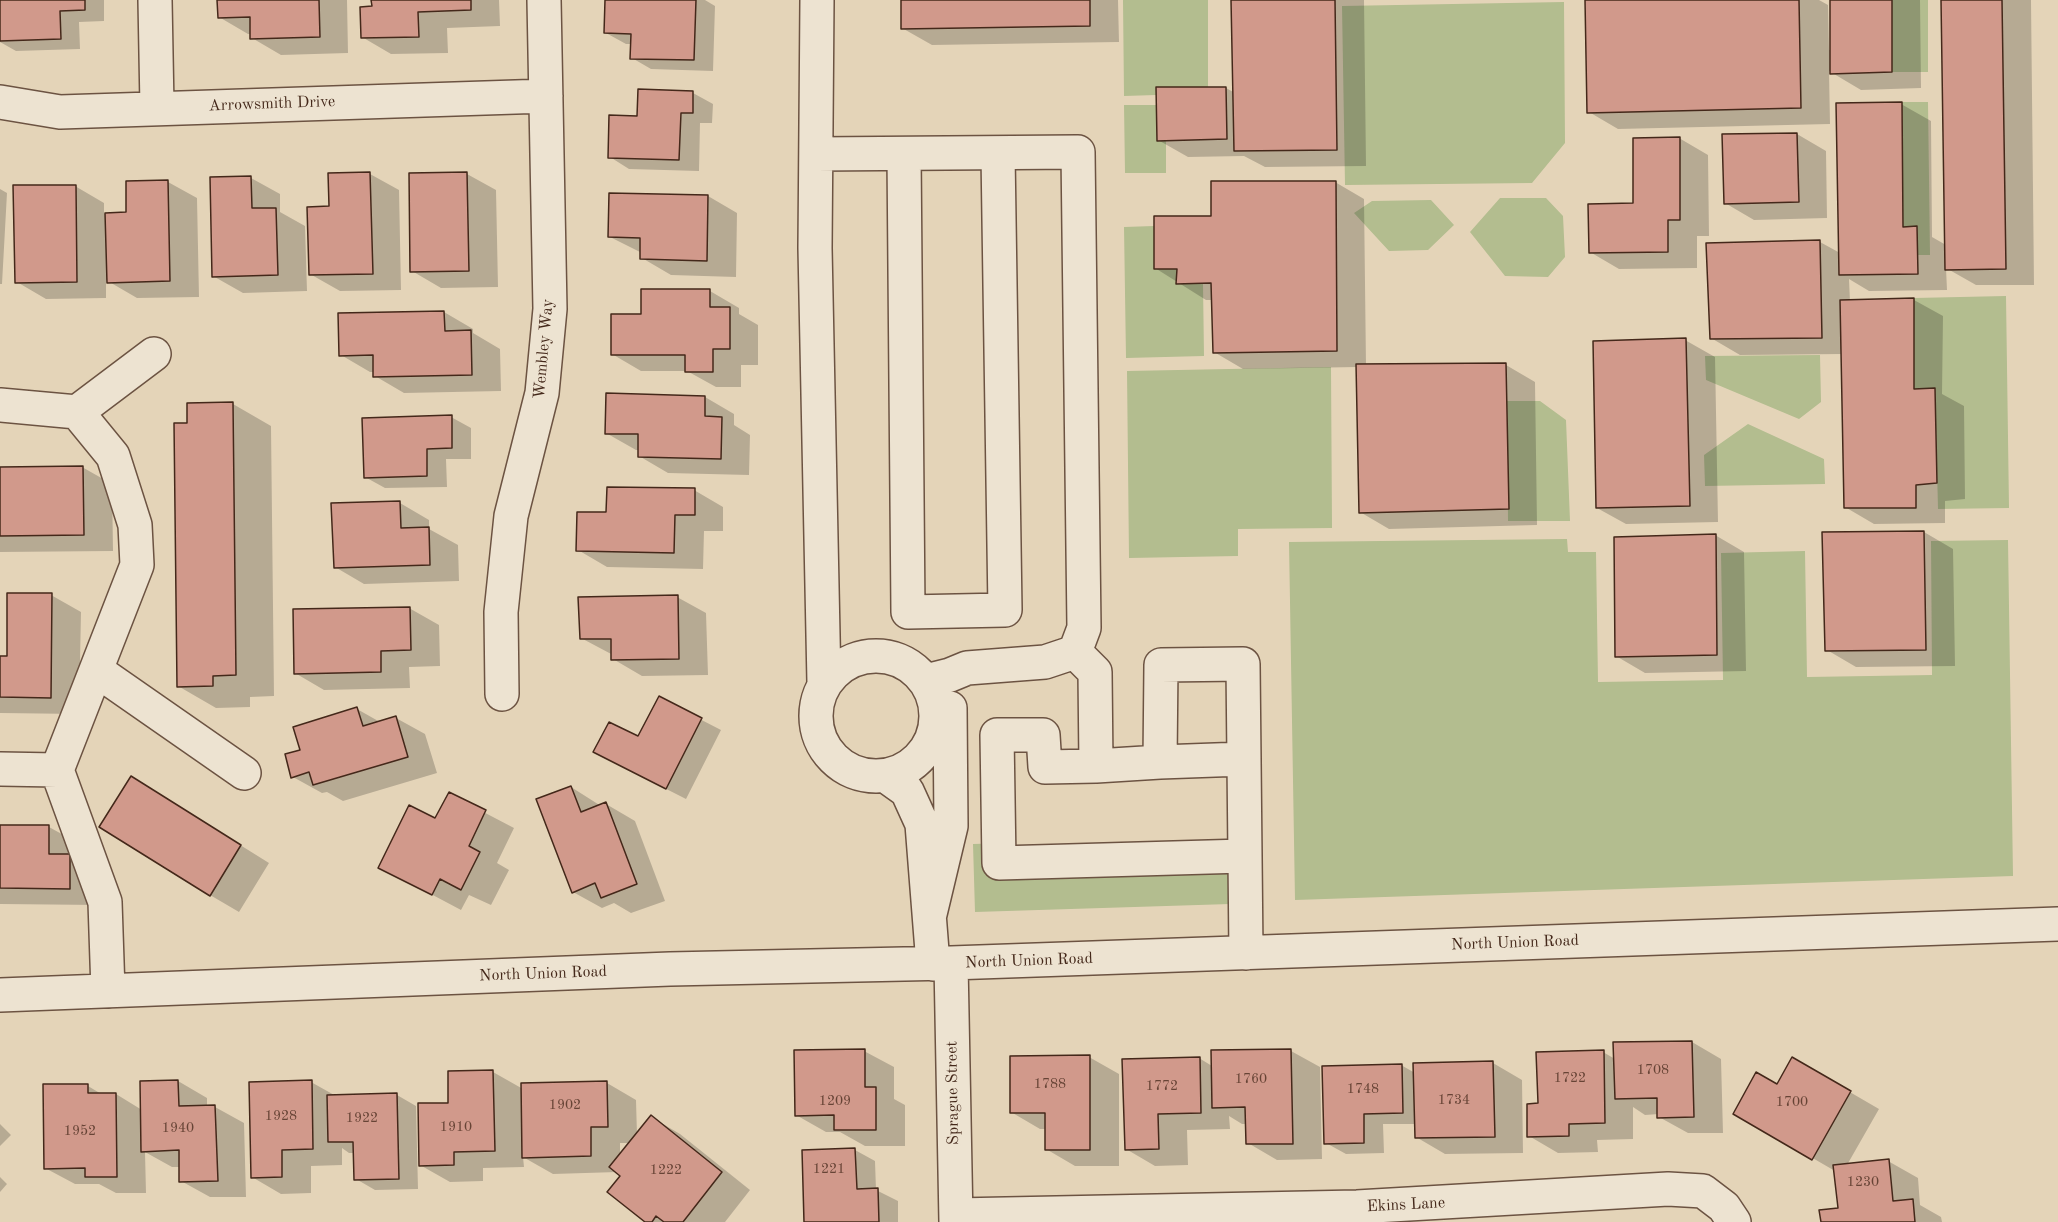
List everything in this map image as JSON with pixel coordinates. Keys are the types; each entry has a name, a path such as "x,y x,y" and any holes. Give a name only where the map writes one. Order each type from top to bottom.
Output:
{"street":[{"path":"155,0 157,107"},
{"name":"Wembley Way","path":"502,694 501,612 511,516 542,393 550,309 544,0"},
{"path":"817,0 815,248 824,683"},
{"name":"Arrowsmith Drive","path":"0,102 60,112 157,107 546,96"},
{"path":"816,154 1078,152 1079,640 1095,672 1096,766"},
{"path":"904,154 908,612 1005,610 998,154"},
{"path":"0,405 77,412 154,354"},
{"path":"77,412 113,456 135,525 137,565 57,770 105,902 108,991"},
{"path":"938,678 934,699 936,720 931,739 921,756 905,769 886,776 866,776 847,769 831,757 820,741 815,721 816,702 824,683 837,668 855,658 874,655 894,657 938,678 967,668 1045,662 1079,640"},
{"path":"1160,762 1161,665 1243,664 1246,953"},
{"path":"96,670 244,773"},
{"path":"930,914 951,826 938,678"},
{"path":"1243,759 1045,767 1043,735 997,735 999,863 1244,856"},
{"path":"0,769 57,770"},
{"name":"Sprague Street","path":"886,776 907,791 922,824 930,914 942,964 956,1219"},
{"name":"North Union Road","path":"0,995 670,969 942,964 2058,924"},
{"name":"Ekins Lane","path":"956,1219 1357,1215 1668,1189 1703,1191 1724,1208 1734,1222"}],"green space":[{"path":"1123,0 1208,0 1208,87 1156,87 1156,95 1124,96"},
{"path":"1892,0 1928,0 1928,72 1892,72"},
{"path":"1564,2 1565,143 1532,183 1345,185 1342,6"},
{"path":"1902,102 1928,102 1930,255 1918,255 1917,226 1903,227"},
{"path":"1124,105 1156,105 1157,141 1166,141 1166,173 1125,173"},
{"path":"1500,198 1546,198 1563,216 1565,257 1548,277 1505,276 1470,232"},
{"path":"1431,200 1454,225 1428,250 1389,251 1354,213 1372,201"},
{"path":"1154,226 1154,269 1177,269 1176,284 1203,284 1204,356 1126,358 1124,227"},
{"path":"2006,296 2009,508 1938,509 1935,388 1914,389 1914,298"},
{"path":"1820,355 1821,402 1799,419 1706,380 1705,356"},
{"path":"1331,367 1332,528 1238,529 1238,556 1129,558 1127,371"},
{"path":"1507,401 1540,401 1566,420 1570,521 1508,521"},
{"path":"1748,424 1824,459 1825,484 1705,486 1704,455"},
{"path":"1567,539 1568,552 1596,552 1598,682 1723,680 1721,553 1805,551 1807,677 1932,675 1931,541 2008,540 2013,876 1295,900 1289,542"},
{"path":"1006,843 1007,869 1229,862 1230,904 975,912 973,844"}],"building":[{"path":"0,0 85,0 85,10 60,11 61,39 0,41"},
{"path":"217,0 319,0 320,37 250,39 250,17 218,18"},
{"path":"371,0 471,0 471,10 418,12 419,37 361,38 360,7 372,6"},
{"path":"605,0 696,0 694,60 630,59 631,34 604,33"},
{"path":"901,0 1090,0 1090,26 901,29"},
{"path":"1231,0 1335,0 1337,150 1234,151"},
{"path":"1585,0 1799,0 1801,108 1587,113"},
{"path":"1830,0 1892,0 1892,72 1830,74"},
{"path":"1941,0 2002,0 2006,269 1945,270"},
{"path":"1156,87 1226,87 1227,139 1157,141"},
{"path":"638,89 693,91 693,113 681,113 679,160 608,158 609,115 637,116"},
{"path":"1902,102 1903,227 1917,226 1918,274 1839,275 1836,103"},
{"path":"1797,133 1799,202 1724,204 1722,134"},
{"path":"1680,137 1680,220 1668,220 1668,252 1589,253 1588,204 1633,203 1633,138"},
{"path":"370,172 373,274 309,275 307,207 329,206 328,173"},
{"path":"467,172 469,271 410,272 409,173"},
{"path":"251,176 252,208 276,208 278,275 212,277 210,177"},
{"path":"168,180 170,281 107,283 105,213 126,212 126,181"},
{"path":"1211,181 1336,181 1337,351 1213,353 1211,283 1176,284 1177,269 1154,269 1154,216 1211,216"},
{"path":"13,185 76,185 77,282 15,283"},
{"path":"609,193 708,195 707,261 640,259 640,238 608,237"},
{"path":"1820,240 1822,338 1710,339 1706,243"},
{"path":"641,289 710,289 710,307 730,307 730,349 713,349 713,372 685,372 685,355 611,355 611,314 641,314"},
{"path":"1914,298 1914,389 1935,388 1937,483 1916,485 1916,508 1844,508 1840,300"},
{"path":"444,311 445,331 471,330 472,375 373,377 373,355 339,356 338,313"},
{"path":"1686,338 1690,506 1596,508 1593,341"},
{"path":"1506,363 1509,509 1359,513 1356,364"},
{"path":"606,393 705,396 705,416 722,417 721,459 638,457 638,434 605,434"},
{"path":"233,402 236,675 213,676 213,686 177,687 174,423 187,423 187,403"},
{"path":"452,415 452,448 427,449 427,476 364,478 362,418"},
{"path":"83,466 84,535 0,536 0,467"},
{"path":"607,487 695,488 695,515 675,515 674,553 576,551 577,512 606,512"},
{"path":"400,501 401,528 429,527 430,565 334,568 331,503"},
{"path":"1924,531 1926,650 1825,651 1822,532"},
{"path":"1716,534 1717,655 1615,657 1614,537"},
{"path":"7,593 52,593 51,698 0,697 0,656 7,656"},
{"path":"678,595 679,659 611,660 611,639 580,639 578,597"},
{"path":"410,607 411,650 381,651 381,672 294,674 293,609"},
{"path":"659,696 702,718 666,789 593,752 609,722 638,736"},
{"path":"357,707 363,726 396,716 408,757 313,785 309,772 291,778 285,754 300,750 293,727"},
{"path":"131,776 241,845 210,896 99,827"},
{"path":"571,786 581,812 606,802 637,884 601,898 595,883 572,893 536,799"},
{"path":"449,792 486,810 469,846 480,852 461,890 440,879 432,895 378,868 409,805 435,818"},
{"path":"0,825 49,825 49,854 70,854 70,889 0,888"},
{"path":"1692,1041 1694,1117 1657,1118 1657,1098 1615,1099 1613,1042"},
{"path":"865,1049 865,1087 876,1087 876,1130 834,1130 834,1115 795,1116 794,1050"},
{"path":"1291,1049 1293,1144 1246,1144 1245,1107 1212,1108 1211,1050"},
{"path":"1604,1050 1605,1123 1569,1124 1569,1136 1527,1137 1527,1104 1538,1103 1536,1052"},
{"path":"1090,1055 1090,1150 1045,1150 1045,1113 1010,1113 1010,1056"},
{"path":"1200,1057 1201,1113 1158,1114 1159,1149 1125,1150 1122,1059"},
{"path":"1792,1057 1851,1091 1812,1160 1733,1114 1756,1072 1777,1084"},
{"path":"1493,1061 1495,1137 1415,1138 1413,1063"},
{"path":"1402,1064 1403,1113 1364,1114 1364,1143 1324,1144 1322,1066"},
{"path":"493,1070 495,1151 454,1152 454,1165 419,1166 418,1103 448,1103 448,1071"},
{"path":"178,1080 179,1106 215,1105 218,1181 179,1182 179,1150 141,1152 140,1081"},
{"path":"312,1080 313,1149 282,1150 282,1177 251,1178 249,1082"},
{"path":"607,1081 608,1127 591,1127 591,1156 522,1158 521,1083"},
{"path":"43,1084 88,1084 88,1093 116,1093 117,1177 85,1177 85,1168 44,1169"},
{"path":"397,1093 399,1179 354,1180 353,1142 328,1142 327,1095"},
{"path":"651,1115 722,1172 683,1222 664,1222 656,1216 652,1222 645,1222 607,1192 620,1176 609,1167"},
{"path":"855,1148 857,1189 878,1188 879,1222 804,1222 802,1150"},
{"path":"1889,1159 1893,1201 1913,1199 1915,1222 1821,1222 1819,1210 1838,1208 1833,1165"}]}
